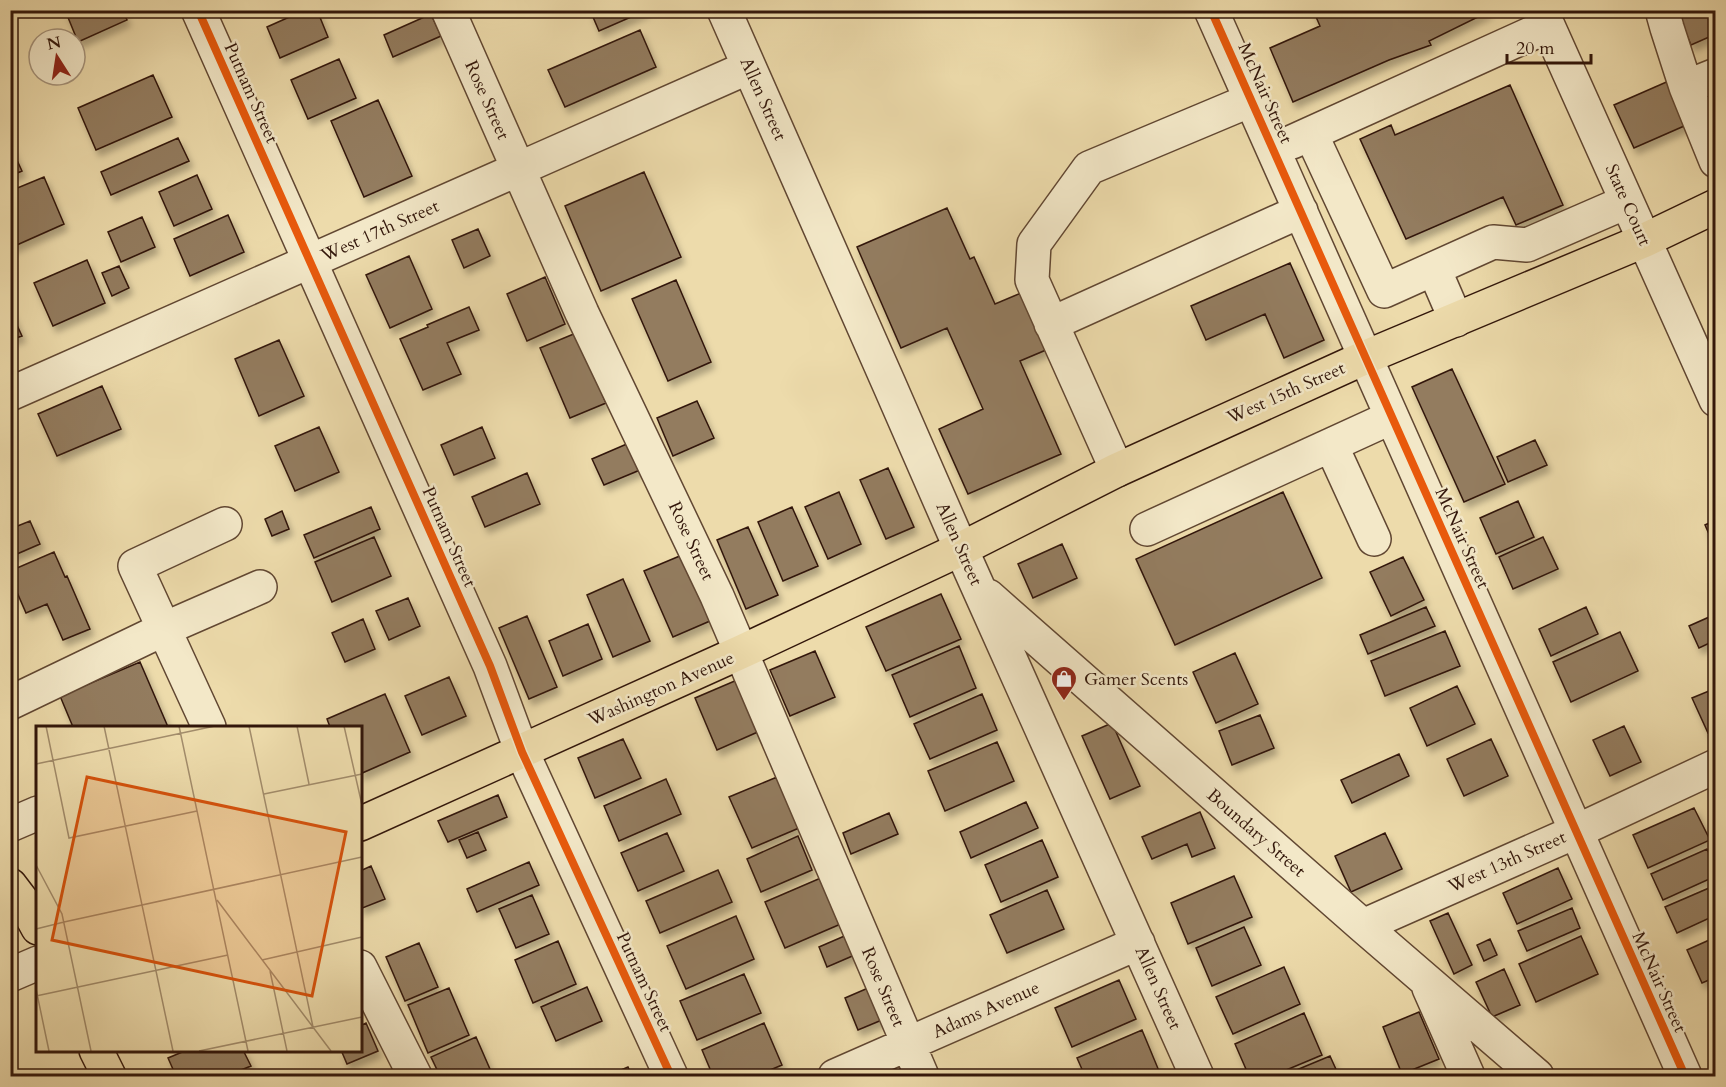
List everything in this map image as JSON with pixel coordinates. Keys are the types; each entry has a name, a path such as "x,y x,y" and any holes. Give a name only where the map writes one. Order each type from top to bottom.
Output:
{"main road":[{"name":"West 15th Street","path":"961,549 1117,470 1366,357 1643,241 1716,206"},
{"name":"Washington Avenue","path":"362,823 741,652 961,549"},
{"path":"10,885 36,924"},
{"path":"96,1051 108,1077"}],"street":[{"name":"Putnam Street","path":"198,10 490,666 522,752 671,1077"},
{"name":"Rose Street","path":"448,10 582,313 717,596 922,1077"},
{"name":"Allen Street","path":"724,10 977,586 1197,1077"},
{"name":"McNair Street","path":"1211,10 1685,1077"},
{"path":"1662,10 1667,28 1701,81 1716,161"},
{"path":"1274,150 1311,134 1544,18"},
{"name":"State Court","path":"1544,18 1716,399"},
{"name":"West 17th Street","path":"10,394 749,67"},
{"path":"1117,470 1032,280 1034,244 1089,168 1251,100"},
{"path":"1311,134 1384,291 1493,242 1527,245 1626,202"},
{"path":"1051,324 1301,211"},
{"path":"1537,241 1556,277"},
{"path":"1330,277 1369,259"},
{"path":"1434,269 1456,320"},
{"path":"1147,529 1392,417"},
{"path":"1331,445 1374,539"},
{"path":"209,726 135,566 225,524"},
{"name":"Boundary Street","path":"977,586 1040,644 1538,1077"},
{"path":"10,703 164,629 260,587"},
{"name":"West 13th Street","path":"1363,926 1575,832 1716,766"},
{"path":"10,825 36,814"},
{"name":"Adams Avenue","path":"835,1077 1138,943"},
{"path":"10,975 36,964"},
{"path":"362,971 415,1077"},
{"path":"1425,980 1468,1077"}],"building":[{"path":"65,10 122,10 127,20 87,38 87,27 72,27"},
{"path":"305,10 317,10 328,37 280,58 267,27"},
{"path":"590,10 647,10 599,31"},
{"path":"1313,10 1488,10 1488,12 1429,41 1431,45 1389,60 1293,102 1270,48 1320,26"},
{"path":"1695,10 1716,10 1716,34 1691,45 1679,17"},
{"path":"431,14 441,36 393,57 384,35"},
{"path":"640,30 656,67 565,107 548,70"},
{"path":"339,59 356,98 308,119 291,80"},
{"path":"153,75 172,117 96,150 78,108"},
{"path":"1671,80 1691,123 1634,148 1614,105"},
{"path":"1510,85 1563,205 1516,225 1503,197 1406,239 1360,139 1391,125 1395,135"},
{"path":"378,100 412,176 364,197 331,121"},
{"path":"178,138 189,161 111,195 101,172"},
{"path":"10,145 22,171 10,176"},
{"path":"644,172 681,257 601,291 565,206"},
{"path":"197,175 212,209 174,226 159,192"},
{"path":"44,177 64,224 10,248 10,191"},
{"path":"947,208 970,259 974,257 995,304 1021,293 1046,350 1020,361 1061,454 968,494 939,429 983,409 947,328 901,348 857,247"},
{"path":"228,215 244,252 190,276 174,239"},
{"path":"142,217 155,247 121,262 108,232"},
{"path":"478,229 490,256 464,268 452,240"},
{"path":"409,256 432,309 390,328 366,275"},
{"path":"87,260 105,303 53,326 34,283"},
{"path":"1290,263 1324,340 1284,358 1265,314 1206,340 1191,306"},
{"path":"119,266 129,288 112,296 102,273"},
{"path":"545,277 565,324 527,341 507,294"},
{"path":"676,280 711,362 668,381 632,299"},
{"path":"469,307 479,330 447,343 461,374 423,390 400,339"},
{"path":"10,310 22,336 10,340"},
{"path":"576,333 606,403 570,418 540,348"},
{"path":"279,340 304,396 259,416 235,359"},
{"path":"1452,369 1505,484 1464,502 1412,387"},
{"path":"102,386 121,429 57,456 38,414"},
{"path":"697,401 714,438 673,456 657,418"},
{"path":"319,427 339,472 295,491 275,446"},
{"path":"482,427 495,458 454,475 441,445"},
{"path":"1535,440 1547,465 1508,482 1497,457"},
{"path":"629,443 640,470 604,485 592,459"},
{"path":"888,468 914,527 886,539 860,480"},
{"path":"527,473 540,504 485,527 472,497"},
{"path":"839,492 861,544 828,559 805,507"},
{"path":"1283,492 1322,578 1175,645 1136,559"},
{"path":"1518,501 1534,537 1496,554 1480,518"},
{"path":"371,507 380,529 314,558 304,535"},
{"path":"792,507 818,566 783,581 758,522"},
{"path":"282,511 289,529 272,536 265,519"},
{"path":"1716,520 1716,539 1712,541 1705,525"},
{"path":"30,521 40,544 10,557 10,529"},
{"path":"748,527 778,595 746,609 717,540"},
{"path":"374,537 391,576 332,602 315,562"},
{"path":"1543,537 1558,569 1513,589 1499,557"},
{"path":"1062,544 1077,578 1033,598 1018,564"},
{"path":"54,552 90,629 63,640 47,604 26,613 10,576 10,571"},
{"path":"682,555 710,621 673,637 644,571"},
{"path":"1403,557 1424,600 1391,616 1370,572"},
{"path":"623,579 650,641 613,657 587,595"},
{"path":"941,594 961,639 886,671 866,627"},
{"path":"408,598 420,626 389,640 376,611"},
{"path":"1426,607 1435,626 1368,654 1360,635"},
{"path":"1586,607 1598,634 1551,656 1539,629"},
{"path":"1716,614 1716,640 1699,648 1689,626"},
{"path":"527,616 557,687 529,699 499,628"},
{"path":"363,619 375,649 345,662 332,633"},
{"path":"588,624 602,659 563,676 549,641"},
{"path":"1445,631 1460,666 1385,696 1371,661"},
{"path":"1620,632 1638,671 1571,702 1553,662"},
{"path":"959,646 976,688 910,717 892,675"},
{"path":"815,651 835,697 790,716 770,670"},
{"path":"1235,653 1258,704 1216,723 1193,672"},
{"path":"140,662 168,726 73,726 60,696"},
{"path":"449,677 466,716 422,735 405,696"},
{"path":"737,680 760,731 717,750 695,698"},
{"path":"1457,686 1475,724 1427,746 1410,708"},
{"path":"1716,688 1716,730 1708,733 1692,698"},
{"path":"385,694 410,752 362,773 362,726 330,726 327,719"},
{"path":"982,694 997,730 930,759 914,724"},
{"path":"1260,715 1274,748 1232,765 1219,731"},
{"path":"1112,723 1140,786 1110,799 1082,736"},
{"path":"1624,726 1641,762 1610,776 1593,740"},
{"path":"623,739 641,778 595,798 578,758"},
{"path":"1491,739 1508,776 1464,796 1447,759"},
{"path":"997,742 1014,781 945,811 928,771"},
{"path":"1399,754 1409,776 1352,803 1341,780"},
{"path":"777,777 799,828 752,848 729,797"},
{"path":"666,779 681,814 619,841 604,806"},
{"path":"498,795 507,817 448,842 438,821"},
{"path":"1026,802 1038,828 971,858 960,832"},
{"path":"1694,808 1710,840 1648,868 1633,835"},
{"path":"1200,812 1215,848 1192,857 1187,844 1152,859 1142,837"},
{"path":"889,813 898,834 851,854 843,833"},
{"path":"478,832 486,850 467,858 459,840"},
{"path":"667,833 684,871 638,891 621,853"},
{"path":"1385,833 1402,869 1351,892 1335,856"},
{"path":"798,836 812,870 761,892 747,859"},
{"path":"1042,840 1058,877 1001,902 985,865"},
{"path":"1707,849 1716,868 1716,876 1663,900 1651,874"},
{"path":"529,862 539,885 477,912 467,889"},
{"path":"371,866 385,899 362,908 362,870"},
{"path":"1558,868 1572,899 1517,924 1503,893"},
{"path":"718,870 732,902 660,933 646,901"},
{"path":"1234,876 1252,917 1188,944 1171,903"},
{"path":"823,877 843,923 785,948 765,902"},
{"path":"1716,885 1716,915 1677,933 1665,907"},
{"path":"1047,890 1064,929 1007,953 990,915"},
{"path":"532,895 549,934 516,948 499,909"},
{"path":"1572,908 1580,928 1527,951 1518,931"},
{"path":"1448,913 1472,965 1454,974 1430,921"},
{"path":"736,916 754,959 686,989 667,946"},
{"path":"1244,927 1261,965 1212,986 1196,948"},
{"path":"849,934 857,954 827,967 819,947"},
{"path":"1581,936 1598,974 1536,1002 1519,964"},
{"path":"1716,937 1716,977 1702,983 1687,950"},
{"path":"1490,939 1497,955 1484,961 1477,945"},
{"path":"558,941 576,984 533,1003 515,960"},
{"path":"419,943 438,987 405,1001 386,957"},
{"path":"1284,967 1300,1004 1233,1034 1216,997"},
{"path":"1504,969 1520,1005 1492,1017 1476,982"},
{"path":"744,974 761,1013 697,1040 680,1001"},
{"path":"1119,980 1136,1019 1072,1047 1055,1008"},
{"path":"875,985 889,1017 858,1030 845,998"},
{"path":"587,987 602,1021 556,1041 541,1007"},
{"path":"449,988 469,1035 428,1053 408,1005"},
{"path":"1419,1012 1439,1059 1402,1074 1383,1027"},
{"path":"1304,1013 1322,1055 1272,1076 1249,1076 1235,1044"},
{"path":"366,1023 378,1051 347,1064 341,1051 362,1051 362,1025"},
{"path":"764,1023 782,1065 756,1076 713,1076 702,1050"},
{"path":"1142,1030 1159,1071 1146,1076 1085,1076 1077,1058"},
{"path":"476,1037 493,1076 440,1076 431,1057"},
{"path":"185,1051 244,1051 251,1066 226,1076 176,1076 168,1058"},
{"path":"1330,1056 1339,1076 1282,1076"},
{"path":"628,1067 632,1076 607,1076"}],"cycle path":[{"path":"198,10 490,666 522,752 671,1076"},
{"path":"1211,10 1685,1076"}],"place":[{"name":"Gamer Scents","path":"1064,702"}]}
